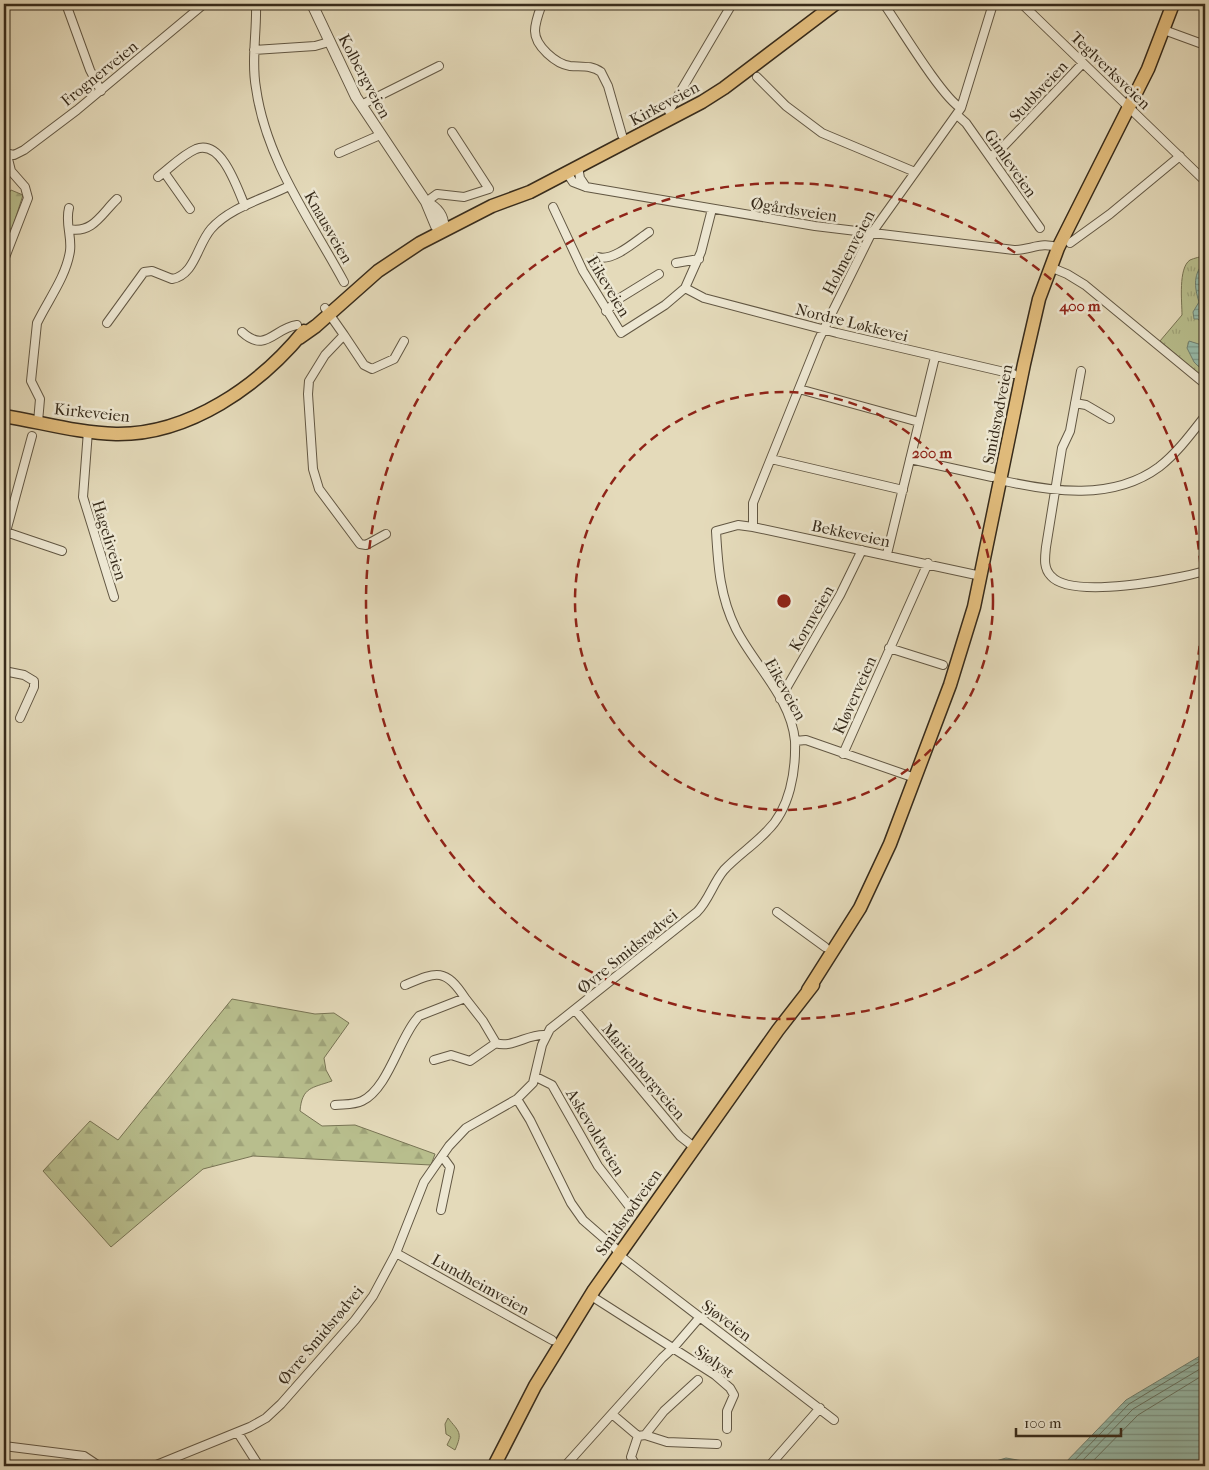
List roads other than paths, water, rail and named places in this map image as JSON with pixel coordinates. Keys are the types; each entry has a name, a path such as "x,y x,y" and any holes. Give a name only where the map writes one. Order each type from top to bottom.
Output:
{"main road":[{"name":"Kirkeveien","path":"4,416 88,431 138,433 168,427 198,416 245,387 328,310 441,226 462,214 492,206 530,192 724,88 835,4"},
{"name":"Smidsrødveien","path":"495,1466 544,1371 618,1253 808,990 842,952 857,928 877,888 890,844 964,646 981,576 996,479 1030,336 1050,267 1064,245 1130,108 1164,30 1173,4"}],"street":[{"path":"66,4 90,70 101,91"},
{"name":"Frognerveien","path":"5,154 17,154 24,150 101,91 204,4"},
{"name":"Knausveien","path":"256,4 255,87 261,116 274,153 289,186 344,282"},
{"name":"Kolbergveien","path":"312,4 329,42 362,105 426,202 436,208 441,226"},
{"path":"542,4 535,30 538,41 559,62 569,66 588,66 601,72 608,86 622,135"},
{"path":"669,111 732,4"},
{"name":"Gimleveien","path":"884,4 1040,228"},
{"name":"Holmenveien","path":"753,526 753,503 824,329 871,234 959,111 993,4"},
{"name":"Teglverksveien","path":"1022,4 1205,181"},
{"path":"1164,30 1205,45"},
{"path":"254,50 315,46 329,42"},
{"name":"Stubbveien","path":"990,157 1000,150 1083,63"},
{"path":"362,105 439,66"},
{"path":"757,77 786,106 822,134 915,172"},
{"path":"426,202 437,194 464,197 489,189 452,132"},
{"name":"Kolbergveien","path":"340,154 380,135"},
{"path":"190,209 161,175 194,150 204,147 212,148 221,157 245,206"},
{"path":"4,260 28,198 25,187 11,171 5,154"},
{"path":"1064,245 1110,214 1180,156"},
{"path":"573,170 586,187"},
{"name":"Øgårdsveien","path":"573,170 573,182 586,187 871,234 1014,250 1028,250 1045,244 1064,245"},
{"name":"Knausveien","path":"106,323 144,272 152,271 172,279 184,274 190,268 199,246 211,229 224,217 289,186"},
{"path":"69,229 80,231 89,228 117,199"},
{"name":"Eikeveien","path":"553,207 583,271 621,333 666,305 685,288 699,259 709,229 712,209"},
{"path":"38,422 40,399 31,381 36,328 67,264 70,251 67,221 69,208"},
{"path":"598,256 603,258 612,256 649,232"},
{"path":"676,263 699,259"},
{"path":"1050,267 1067,274 1085,285 1205,384"},
{"path":"606,311 620,298 659,274"},
{"name":"Nordre Løkkevei","path":"685,288 704,298 935,357 1013,374"},
{"path":"328,310 364,365 372,369 394,359 404,341"},
{"path":"242,332 251,338 261,341 271,338 289,326 297,325"},
{"path":"344,334 314,371 308,386 314,479 319,489 360,544 366,545 386,534"},
{"path":"887,554 935,357"},
{"path":"1080,371 1076,403 1070,431 1062,448 1055,491 1045,558 1048,572 1055,580 1089,586 1126,586 1172,580 1205,571"},
{"path":"800,388 919,422"},
{"path":"1076,403 1086,405 1110,420"},
{"path":"910,459 1055,491 1104,489 1147,474 1176,451 1205,416"},
{"name":"Hageliveien","path":"88,431 83,497 114,597"},
{"path":"32,436 5,535 62,551"},
{"path":"771,459 903,490"},
{"name":"Bekkeveien","path":"716,532 738,525 753,526 981,576"},
{"name":"Eikeveien","path":"716,532 720,586 725,606 745,645 780,699 791,720 795,741 806,740 915,778"},
{"name":"Kornveien","path":"780,699 840,595 862,550"},
{"name":"Kløverveien","path":"844,754 928,563"},
{"name":"Kløverveien","path":"889,648 943,665"},
{"path":"4,671 24,675 34,681 34,687 20,718"},
{"name":"Øvre Smidsrødvei","path":"154,1466 238,1433 266,1418 355,1320 373,1296 396,1253 419,1192 442,1156 466,1128 517,1099 528,1090 536,1077 546,1035 697,912 710,897 722,872 776,821 784,808 789,790 795,741"},
{"path":"777,912 825,947"},
{"path":"406,985 428,976 442,974 455,983 483,1021 496,1043"},
{"path":"335,1104 356,1103 366,1099 385,1074 415,1021 420,1016 465,998"},
{"name":"Marienborgveien","path":"575,1010 680,1136 694,1147"},
{"path":"434,1060 450,1055 470,1061 496,1043 506,1044 533,1036 546,1035"},
{"name":"Askevoldveien","path":"536,1077 552,1085 598,1166 629,1206"},
{"name":"Sjøveien","path":"517,1099 530,1120 571,1203 583,1220 618,1253 834,1420"},
{"path":"441,1210 450,1167 442,1156"},
{"name":"Lundheimveien","path":"396,1253 552,1340"},
{"name":"Sjølyst","path":"596,1299 715,1375 733,1392 733,1398 726,1411 727,1429"},
{"name":"Sjølyst","path":"564,1466 662,1358 674,1348 700,1317"},
{"name":"Sjølyst","path":"636,1466 631,1457 641,1436 664,1411 698,1380"},
{"path":"771,1464 820,1408"},
{"path":"612,1414 641,1436 667,1442 718,1444"},
{"path":"238,1433 259,1466"},
{"path":"4,1446 84,1456 99,1466"}],"water":[{"path":"1205,261 1205,327 1198,319 1194,319 1193,312 1199,302 1196,291 1197,275"},
{"path":"1189,341 1205,346 1205,373 1194,362 1187,348"},
{"path":"1205,1353 1205,1466 1062,1466 1126,1400"},
{"path":"1006,1458 1052,1466 979,1466"}]}
